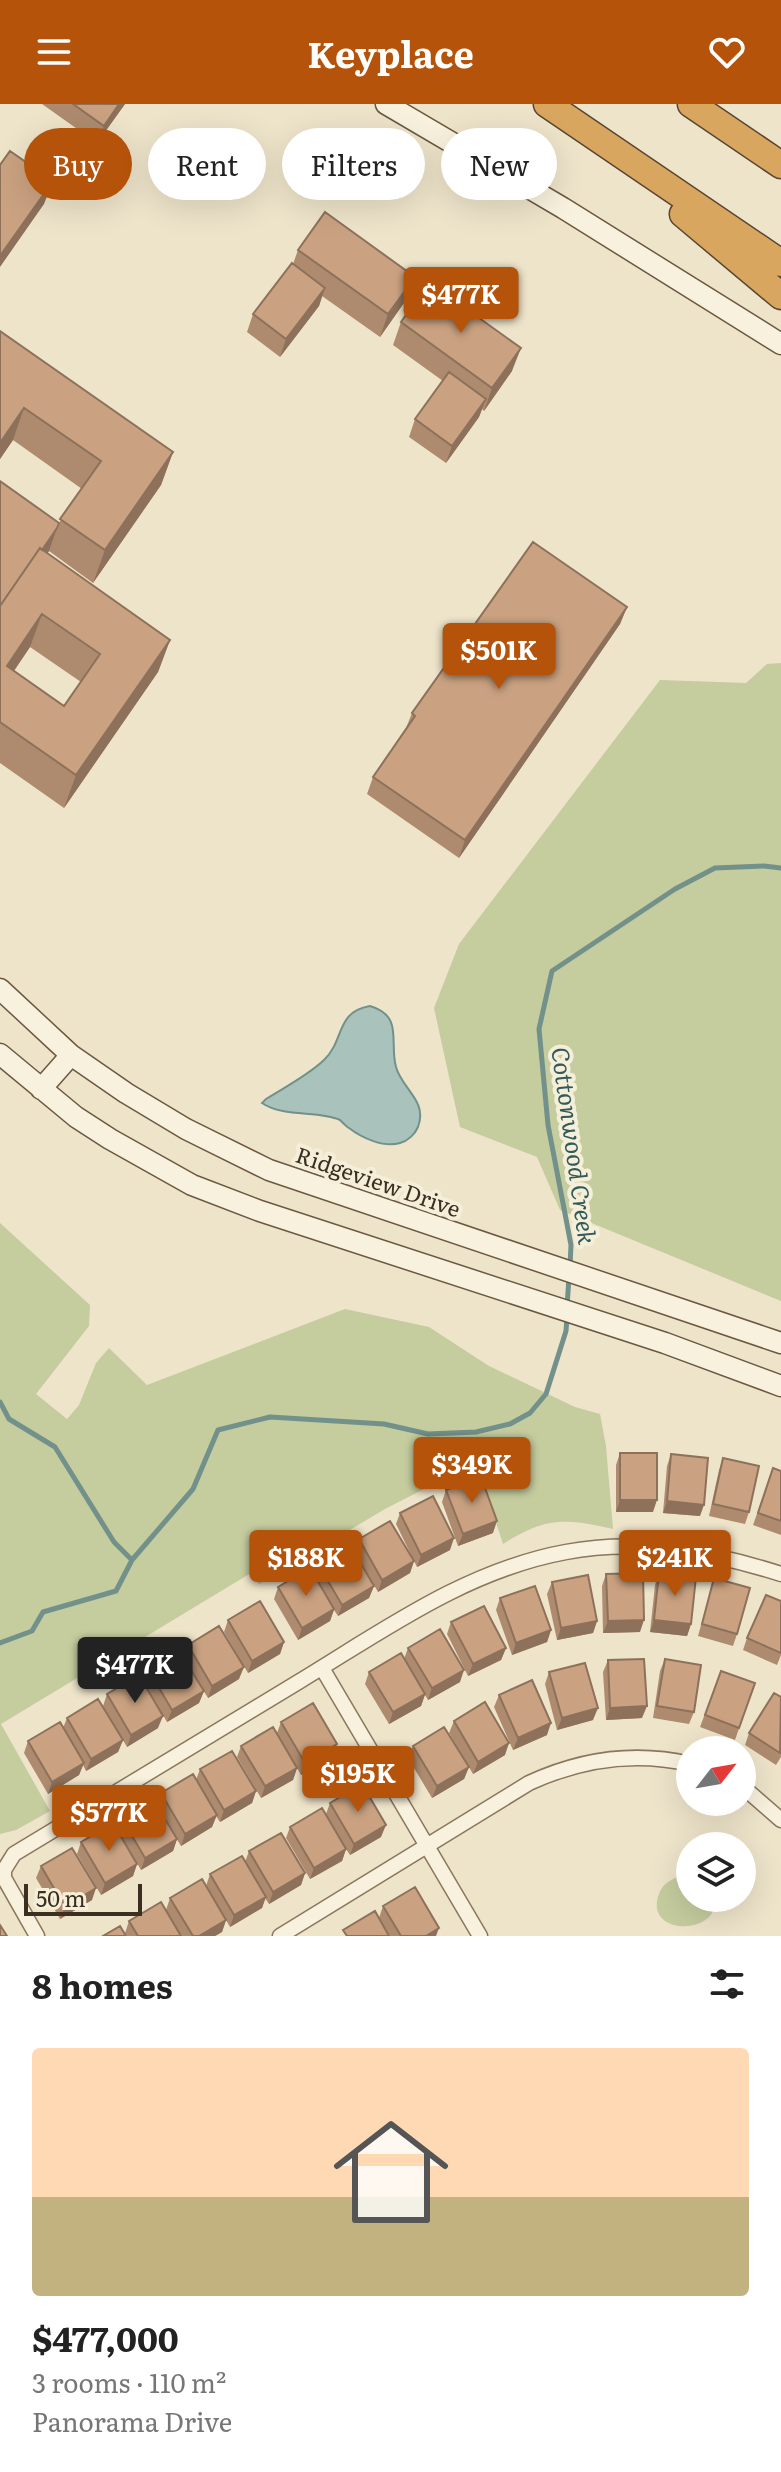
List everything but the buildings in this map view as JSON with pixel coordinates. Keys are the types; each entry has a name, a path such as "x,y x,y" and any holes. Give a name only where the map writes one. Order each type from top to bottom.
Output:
{"highway":[{"path":"547,104 781,263"},
{"path":"691,104 770,154 781,165"},
{"path":"586,131 781,296"}],"main road":[{"path":"386,104 576,215 781,344"},
{"name":"Ridgeview Drive","path":"0,989 71,1055 151,1109 269,1170 781,1343"},
{"path":"0,1054 76,1117 192,1185 260,1211 665,1343 781,1386"},
{"path":"41,1089 71,1055"}],"street":[{"path":"37,1936 6,1886 4,1870 14,1854 402,1618 478,1579 525,1561 569,1551 624,1547 666,1548 719,1557 781,1574"},
{"path":"322,1668 480,1936"},
{"path":"280,1936 529,1783 556,1770 594,1760 629,1757 676,1761"},
{"path":"756,1798 781,1820"}],"green space":[{"path":"781,663 781,1301 560,1210 537,1157 460,1127 434,1008 459,944 660,680 746,683 767,664"},
{"path":"0,1223 90,1305 89,1326 36,1394 67,1419 79,1405 96,1363 109,1348 147,1385 345,1309 429,1327 489,1366 575,1407 600,1414 613,1529 556,1522 531,1529 503,1544 479,1470 424,1489 385,1509 259,1584 251,1573 1,1724 50,1811 16,1830 0,1834"},
{"path":"676,1879 676,1912 713,1912 694,1925 670,1924 661,1918 657,1908 659,1894"}],"water":[{"path":"370,1006 381,1010 391,1023 396,1067 420,1110 418,1127 411,1137 400,1143 380,1143 360,1135 340,1120 280,1111 262,1103 324,1060 351,1014"}],"waterway":[{"name":"Cottonwood Creek","path":"570,1267 571,1245 548,1125 539,1029 552,971 675,889 715,868 781,868"},
{"name":"Cottonwood Creek","path":"567,1307 569,1277"},
{"name":"Cottonwood Creek","path":"0,1643 32,1631 43,1612 116,1591 132,1560 193,1489 218,1430 270,1417 384,1424 428,1434 476,1432 510,1424 530,1413 546,1394 566,1331 567,1317"},
{"path":"0,1402 9,1419 55,1447 114,1542 132,1560"}]}
